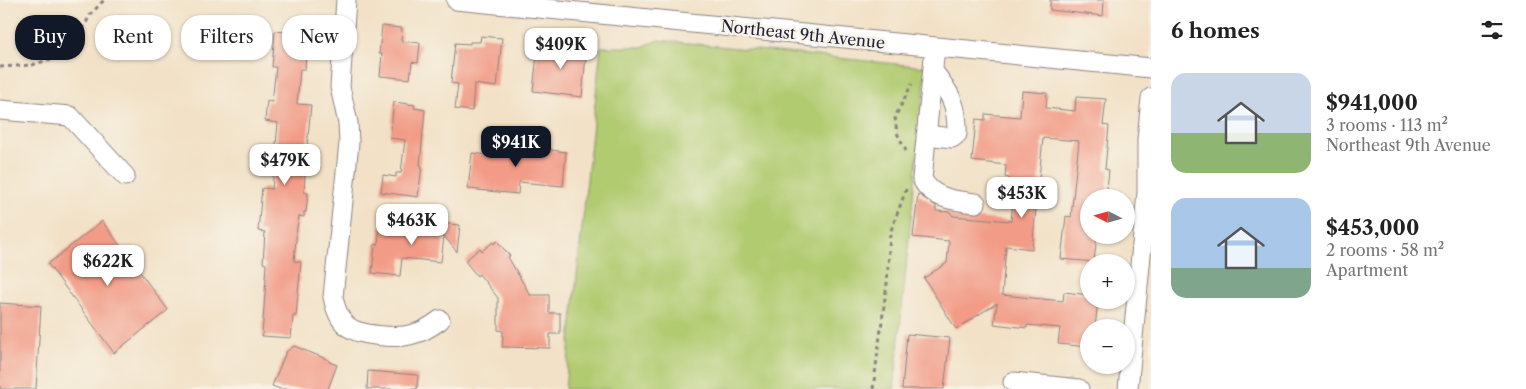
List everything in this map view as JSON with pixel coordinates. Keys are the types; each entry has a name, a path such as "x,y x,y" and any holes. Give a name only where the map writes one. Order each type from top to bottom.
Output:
{"street":[{"path":"346,0 340,87 348,123 349,143 333,297 336,309 346,326 358,332 370,334 402,337 414,334 440,320"},
{"name":"Northeast 9th Avenue","path":"456,0 557,5 935,47 1151,68"},
{"path":"935,47 922,180 932,192 944,197 976,203"},
{"path":"926,135 952,138 957,134 955,106 949,91 933,71"},
{"path":"1128,389 1146,193 1147,140 1151,98"},
{"path":"0,110 70,116 125,176"},
{"path":"1012,382 1079,389"}],"path":[{"path":"0,67 32,65 54,58 78,37 90,15 104,0"},
{"path":"909,157 897,133 895,117 913,80"},
{"path":"873,389 887,283 890,233 908,183"}],"green space":[{"path":"658,40 926,67 894,389 565,389 601,47 642,47"}],"building":[{"path":"1050,0 1104,0 1103,16 1050,10"},
{"path":"382,26 402,28 401,41 420,43 418,63 412,62 410,79 380,76 382,54 379,54"},
{"path":"275,31 282,32 282,60 306,60 305,69 300,69 297,104 311,105 307,147 310,147 308,160 306,160 304,192 308,193 306,212 304,212 304,217 299,216 297,228 294,261 301,262 296,316 293,316 291,338 262,336 266,278 266,264 263,263 265,232 258,231 262,188 272,189 278,123 265,121 267,101 272,102 276,67 272,67"},
{"path":"481,36 502,38 497,87 474,84 472,111 455,109 458,84 451,83 455,43 470,44 470,42 480,42"},
{"path":"565,44 587,46 582,97 533,91 538,45 564,48"},
{"path":"1022,91 1047,93 1046,108 1075,111 1076,97 1106,99 1103,125 1109,126 1105,169 1109,170 1107,189 1080,189 1080,244 1096,244 1095,254 1080,254 1080,261 1061,259 1066,216 1071,217 1079,141 1043,138 1032,249 1006,246 1002,295 1063,301 1064,292 1080,294 1080,309 1097,309 1096,319 1080,319 1080,346 1058,344 1060,328 1027,325 1027,328 994,324 997,303 956,329 924,278 947,263 949,241 913,237 918,194 936,206 936,211 950,212 953,216 1011,221 1014,189 1007,188 1009,178 1005,177 1006,165 972,161 976,119 985,120 985,114 1020,117"},
{"path":"394,102 415,105 414,108 425,110 420,165 422,166 418,197 381,192 383,175 396,177 396,173 401,173 405,140 390,138"},
{"path":"490,142 551,148 551,150 566,152 563,186 519,182 518,194 468,189 472,153 489,155"},
{"path":"102,221 168,310 114,353 48,264"},
{"path":"427,222 460,225 457,252 444,236 441,262 402,258 400,276 372,273 375,244 378,245 380,226 426,230"},
{"path":"497,241 510,256 508,257 530,295 549,295 549,313 560,313 560,334 550,334 550,348 502,347 503,331 498,330 498,298 479,274 477,276 465,261 480,248 482,251"},
{"path":"0,303 41,306 36,389 0,389"},
{"path":"907,334 950,338 944,389 902,389"},
{"path":"294,346 337,365 328,389 280,389 272,386 286,352"},
{"path":"368,371 418,375 417,389 367,389"}]}
